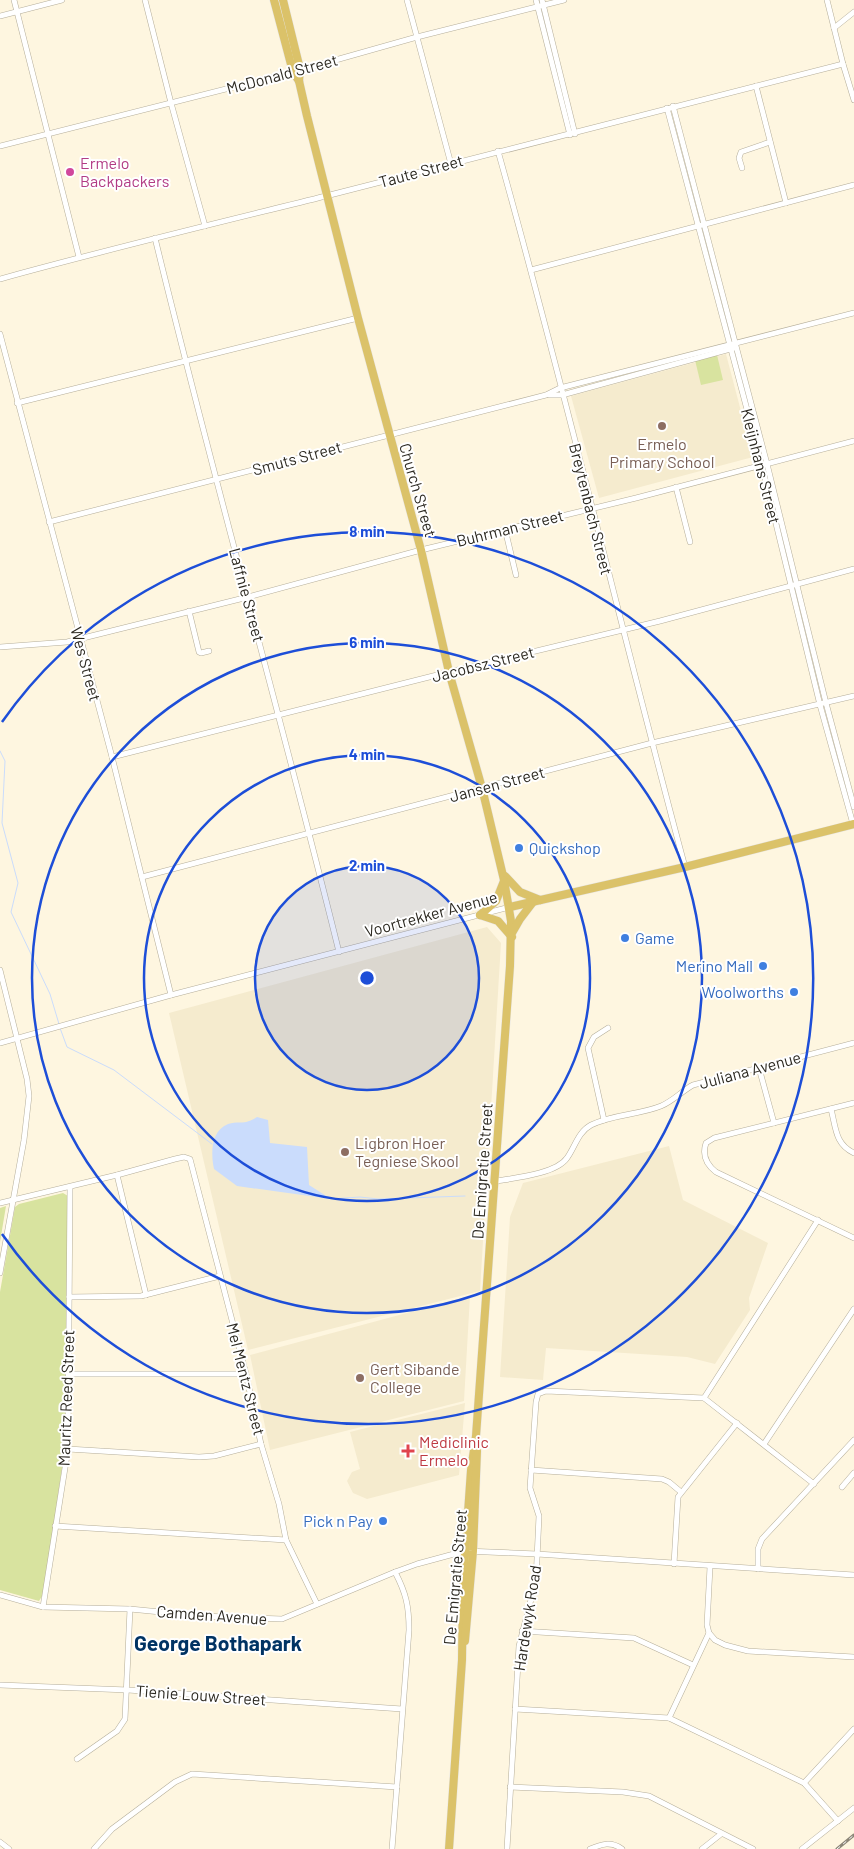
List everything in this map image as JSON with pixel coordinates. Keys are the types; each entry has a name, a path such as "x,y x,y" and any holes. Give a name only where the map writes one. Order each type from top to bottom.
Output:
{"highway":[{"name":"Church Street","path":"274,0 299,81 358,318 421,550 449,672 482,788 510,908"},
{"name":"Church Street","path":"282,0 296,70"},
{"name":"Voortrekker Avenue","path":"510,908 685,867 853,824"},
{"path":"480,915 496,901 503,876 520,892 542,900"},
{"path":"480,915 498,921 512,935 520,919 533,902"},
{"name":"De Emigratie Street","path":"449,1849 462,1660 463,1584 469,1552 478,1453 476,1436 496,1180 512,935 510,908"}],"street":[{"path":"14,0 80,257"},
{"path":"0,16 62,0"},
{"path":"144,0 205,226"},
{"path":"407,0 451,164"},
{"path":"536,0 541,4 573,134"},
{"name":"McDonald Street","path":"0,146 171,103 541,4 564,0"},
{"path":"827,0 854,100"},
{"path":"834,28 854,12"},
{"name":"Taute Street","path":"0,279 80,257 327,196 498,151 573,134 670,107 843,64"},
{"path":"756,86 786,203"},
{"name":"Kleijnhans Street","path":"670,107 794,585 854,807"},
{"path":"742,168 739,158 741,152 770,142"},
{"name":"Breytenbach Street","path":"498,151 531,270 622,630 685,867"},
{"path":"531,270 854,186"},
{"name":"Laffnie Street","path":"155,238 184,361 279,714 339,952"},
{"name":"Smuts Street","path":"546,395 562,395 743,342 854,313"},
{"path":"17,403 358,318"},
{"name":"Wes Street","path":"0,334 112,757 171,995"},
{"name":"Smuts Street","path":"49,522 546,395 560,388 733,345"},
{"name":"Buhrman Street","path":"0,647 67,642 248,597 421,550 854,442"},
{"path":"676,487 690,542"},
{"path":"505,529 516,575"},
{"name":"Jacobsz Street","path":"112,757 622,630 854,569"},
{"name":"Kleijnhans Street","path":"794,585 820,705 853,824"},
{"path":"189,611 199,652 209,651"},
{"name":"Jansen Street","path":"142,877 652,743 854,696"},
{"name":"Voortrekker Avenue","path":"0,1043 171,995 510,908"},
{"path":"0,970 29,1086 13,1200 0,1273"},
{"path":"604,1120 588,1050 589,1043 594,1037 608,1028"},
{"name":"Juliana Avenue","path":"496,1180 528,1175 558,1166 566,1159 589,1126 604,1120 661,1106 698,1083 854,1043"},
{"path":"760,1068 774,1123"},
{"path":"854,1103 712,1139 706,1144 704,1150 707,1163 716,1172 854,1238"},
{"path":"831,1109 840,1142 854,1153"},
{"name":"Mel Mentz Street","path":"117,1175 180,1158 187,1157 191,1160 246,1374 261,1444 279,1504 286,1540 317,1604"},
{"path":"0,1203 117,1175 146,1295"},
{"name":"Mauritz Reed Street","path":"43,1606 68,1449 70,1187"},
{"path":"814,1484 704,1398 818,1220"},
{"path":"69,1297 146,1295 220,1276"},
{"path":"764,1444 854,1309"},
{"path":"68,1374 246,1374"},
{"name":"Hardewyk Road","path":"507,1849 518,1652 522,1630 535,1589 540,1516 530,1490 536,1398 542,1391 704,1398"},
{"path":"674,1564 677,1502 681,1492 737,1423"},
{"path":"758,1569 758,1549 762,1539 854,1440"},
{"path":"68,1449 199,1457 214,1456 261,1444"},
{"path":"531,1470 662,1479 681,1492"},
{"path":"842,1487 854,1473"},
{"path":"55,1526 286,1540"},
{"name":"Camden Avenue","path":"0,1595 43,1606 130,1609 273,1620 282,1619 417,1564 469,1552 537,1554 854,1576"},
{"path":"710,1567 707,1625 709,1634 715,1640 725,1645 748,1651 854,1657"},
{"path":"392,1849 409,1630 407,1596 396,1572"},
{"path":"77,1759 122,1726 125,1719 128,1690 130,1609"},
{"path":"522,1630 625,1637 640,1640 693,1664"},
{"path":"669,1718 693,1664 709,1634"},
{"name":"Tienie Louw Street","path":"0,1685 128,1690 402,1709"},
{"path":"515,1709 669,1718 804,1783 838,1820"},
{"path":"804,1783 854,1729"},
{"path":"94,1849 112,1829 176,1782 192,1774 397,1787"},
{"path":"510,1787 623,1792 649,1796 753,1849"},
{"path":"802,1849 854,1808"},
{"path":"702,1849 721,1834"},
{"path":"0,1842 9,1849"},
{"path":"590,1849 607,1844 617,1845 622,1849"}],"shaded area":[{"name":"Ermelo Primary School","path":"726,354 753,457 599,498 571,396"},
{"name":"Ligbron Hoer Tegniese Skool","path":"487,927 501,943 480,1291 248,1350 169,1013"},
{"path":"669,1146 683,1200 768,1243 749,1298 750,1310 715,1364 687,1357 546,1348 543,1380 500,1377 510,1217 523,1183"},
{"name":"Gert Sibande College","path":"470,1296 464,1401 270,1450 250,1355"},
{"name":"Mediclinic Ermelo","path":"465,1403 459,1475 367,1499 353,1493 347,1481 352,1472 360,1469 350,1432"}],"green space":[{"path":"717,355 723,380 701,385 695,360"},
{"path":"63,1193 68,1196 65,1447 44,1593 39,1601 0,1590 0,1292 15,1207 19,1204"},
{"path":"6,1206 0,1242 0,1208"}],"water":[{"path":"257,1117 268,1120 270,1143 307,1147 309,1185 331,1199 237,1186 214,1169 212,1157 213,1144 222,1127 232,1123 245,1122"}],"waterway":[{"path":"0,751 5,761 2,823 18,883 11,912 50,994 59,1024"},
{"path":"60,1028 67,1047 114,1070 212,1144"},
{"path":"331,1199 465,1196"}],"railway":[{"path":"837,1849 854,1835"}],"place":[{"name":"Ermelo Backpackers","path":"70,172"},
{"name":"Ermelo Primary School","path":"662,426"},
{"name":"Quickshop","path":"519,848"},
{"name":"Game","path":"625,938"},
{"name":"Merino Mall","path":"763,966"},
{"name":"Woolworths","path":"794,992"},
{"name":"Ligbron Hoer Tegniese Skool","path":"345,1152"},
{"name":"Gert Sibande College","path":"360,1378"},
{"name":"Mediclinic Ermelo","path":"408,1451"},
{"name":"Pick n Pay","path":"383,1521"}],"district":[{"name":"George Bothapark","path":"218,1644"}]}
